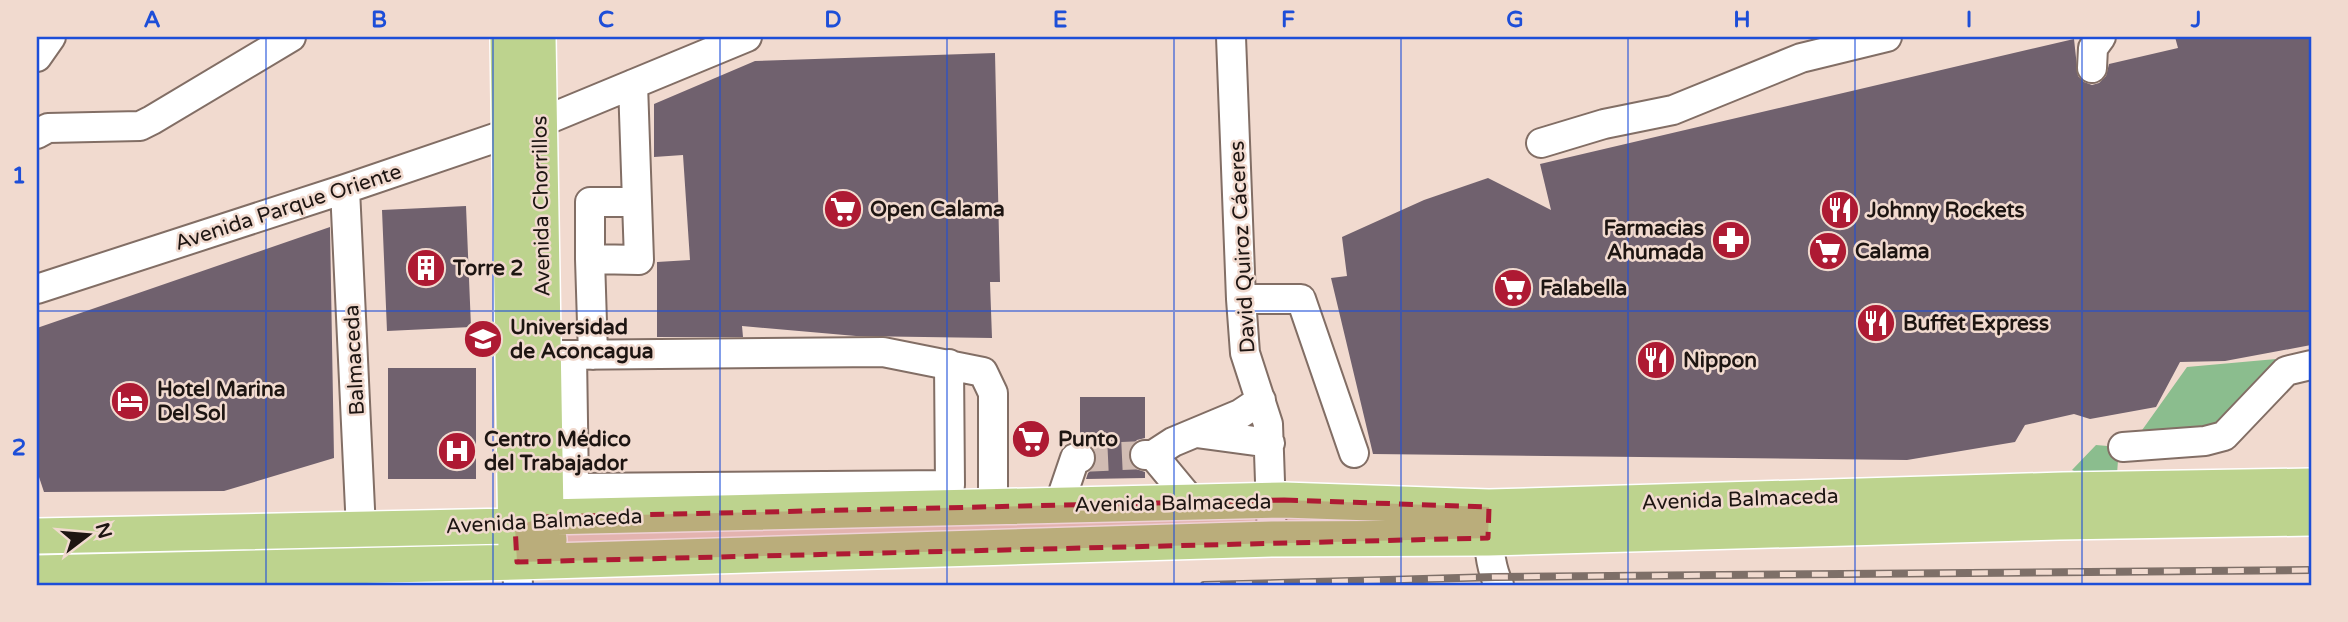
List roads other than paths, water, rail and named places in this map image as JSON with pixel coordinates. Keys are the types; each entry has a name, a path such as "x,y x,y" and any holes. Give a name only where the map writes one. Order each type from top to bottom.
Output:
{"main road":[{"name":"Avenida Chorrillos","path":"508,37 570,355 531,521 554,573"},
{"name":"Avenida Chorrillos","path":"524,128 538,37"},
{"path":"517,574 531,521 524,128"},
{"name":"Avenida Balmaceda","path":"37,573 554,573 1272,539 1489,523 2035,491 2311,486"},
{"name":"Avenida Balmaceda","path":"37,536 361,530 531,521 1270,500 1489,523 2059,522 2311,518"}],"street":[{"path":"37,57 51,37"},
{"path":"37,134 48,128 140,126 291,37"},
{"name":"Avenida Parque Oriente","path":"37,289 524,128 747,37"},
{"name":"David Quiroz Cáceres","path":"1231,37 1245,353 1268,424 1272,539"},
{"path":"1541,143 1604,124 1673,110 1801,58 1886,37"},
{"path":"2092,68 2094,48 2101,37"},
{"path":"590,259 639,260 633,84"},
{"name":"Balmaceda","path":"345,189 361,530"},
{"path":"637,202 590,202 590,259 570,355 574,488 950,485 948,364"},
{"path":"1241,299 1301,299 1354,453"},
{"path":"570,355 883,352 983,372 993,393 993,507"},
{"path":"2123,447 2205,441 2224,436 2286,370 2311,365"},
{"path":"1192,502 1149,455 1194,432 1240,414 1262,400"},
{"path":"1194,432 1270,443"},
{"path":"1059,505 1075,458 1080,458"},
{"path":"1489,523 1495,576 1499,585"}],"tunnel":[{"path":"1080,458 1145,455"}],"railway":[{"path":"1204,585 1495,577 2311,570"}],"place":[{"name":"Open Calama","path":"843,209"},
{"name":"Johnny Rockets","path":"1840,210"},
{"name":"Farmacias Ahumada","path":"1731,240"},
{"name":"Calama","path":"1828,251"},
{"name":"Torre 2","path":"426,268"},
{"name":"Falabella","path":"1513,288"},
{"name":"Buffet Express","path":"1876,323"},
{"name":"Universidad de Aconcagua","path":"483,339"},
{"name":"Nippon","path":"1656,360"},
{"name":"Hotel Marina Del Sol","path":"130,401"},
{"name":"Punto","path":"1031,439"},
{"name":"Centro Médico del Trabajador","path":"457,451"}]}
